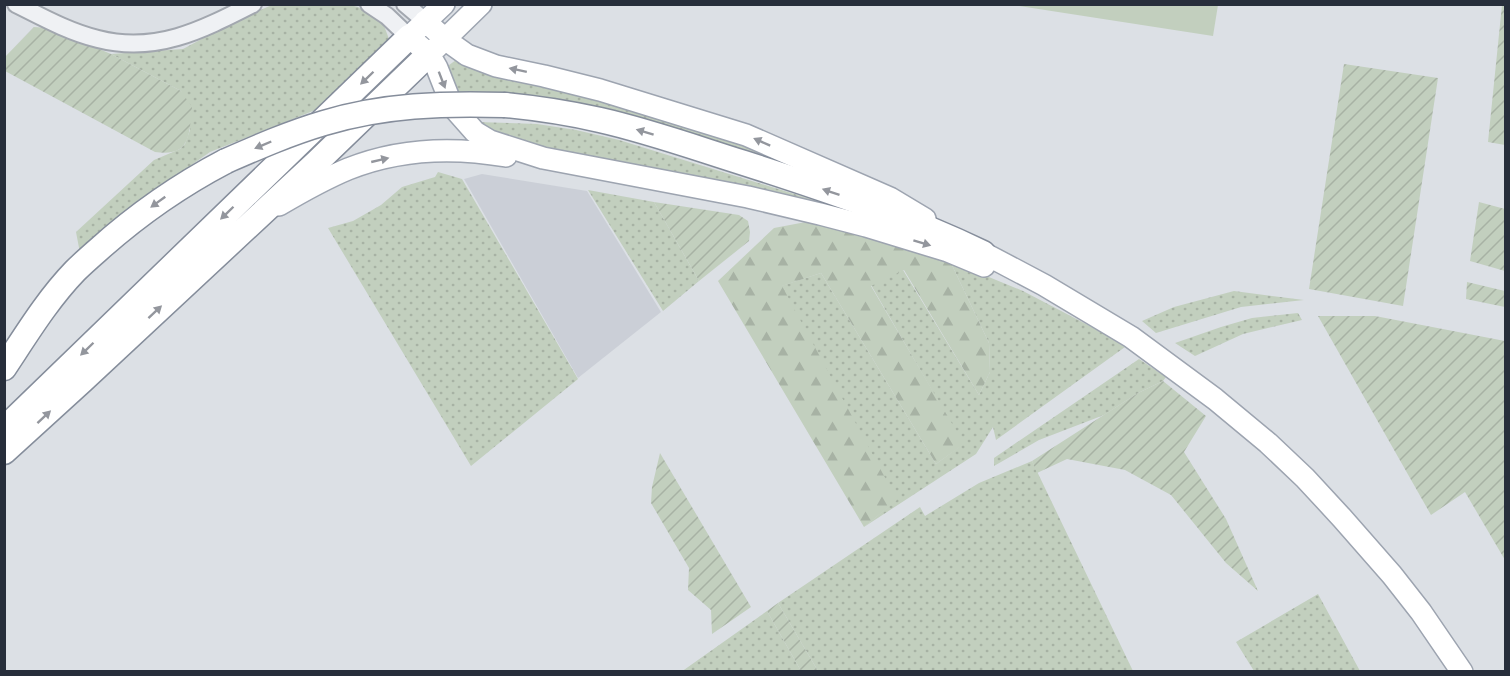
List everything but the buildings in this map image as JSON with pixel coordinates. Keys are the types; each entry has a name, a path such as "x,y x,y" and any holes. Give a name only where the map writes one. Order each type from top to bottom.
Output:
{"highway":[{"path":"4,429 417,29"},
{"path":"4,452 437,47"},
{"path":"4,368 39,316 75,272 120,230 173,192 199,175 262,144 326,122 382,110 434,105 505,105 562,112 637,129 889,212 957,240 982,253"}],"main road":[{"path":"444,4 417,29 437,47 496,66 592,88 746,135 890,198 1131,337 1215,399 1268,443 1320,494 1392,575 1421,612 1462,672"},
{"path":"481,4 437,47 437,68 452,106 475,132 490,141 543,158 748,197 866,226 948,251 1079,306"},
{"path":"250,223 325,179 368,162 413,153 447,151 543,158"}],"street":[{"path":"16,4 95,39 123,43 154,42 183,37 253,4"},
{"path":"369,4 387,16 417,29"},
{"path":"405,4 417,29"}],"shaded area":[{"path":"482,174 587,191 661,312 578,378 464,179"}],"green space":[{"path":"272,5 350,5 358,7 383,23 389,39 318,109 210,152 133,206 80,253 76,232 154,160 180,149 185,144 190,130 181,91 111,54 183,49 237,20"},
{"path":"1012,5 1218,5 1213,36"},
{"path":"1502,5 1506,5 1505,145 1488,142"},
{"path":"34,27 49,28 111,54 181,91 192,107 186,142 176,151 155,152 5,71 4,58"},
{"path":"456,60 537,81 759,148 861,192 454,95 445,68"},
{"path":"1344,64 1438,78 1403,306 1309,289"},
{"path":"476,122 537,124 619,140 856,213 514,142"},
{"path":"438,172 462,179 578,379 471,466 328,228 353,221 381,205 402,187 435,177"},
{"path":"588,190 654,202 699,281 663,311"},
{"path":"654,202 739,215 748,221 749,241 699,281"},
{"path":"1479,202 1505,209 1505,271 1470,261"},
{"path":"811,221 950,261 989,343 990,372 979,395 904,270 871,286 964,444 936,464 821,273 782,286 897,500 864,527 718,281 774,228"},
{"path":"950,261 1023,291 1125,347 996,440 993,427 976,454 864,527 896,500 781,286 821,273 936,464 963,444 871,285 903,270 979,395 990,372 989,343"},
{"path":"1467,282 1505,291 1505,307 1466,299"},
{"path":"1234,291 1304,300 1241,307 1156,333 1142,321 1174,307"},
{"path":"1298,313 1302,320 1243,334 1195,356 1175,343 1252,318"},
{"path":"1318,316 1375,316 1505,341 1505,560 1465,492 1431,515"},
{"path":"1139,359 1166,377 1163,381 1138,393 1104,415 1039,440 994,466 994,458"},
{"path":"1163,381 1206,416 1184,452 1226,519 1258,591 1226,563 1171,495 1125,470 1067,459 1037,473 1032,461 1138,393"},
{"path":"660,453 751,607 712,634 711,610 688,590 689,568 651,503 652,487"},
{"path":"1032,461 1133,671 818,671 778,603 920,507 925,516 979,483"},
{"path":"1318,594 1360,671 1254,671 1236,642"},
{"path":"778,603 818,671 801,671 767,611"},
{"path":"767,611 801,671 681,672"}]}
